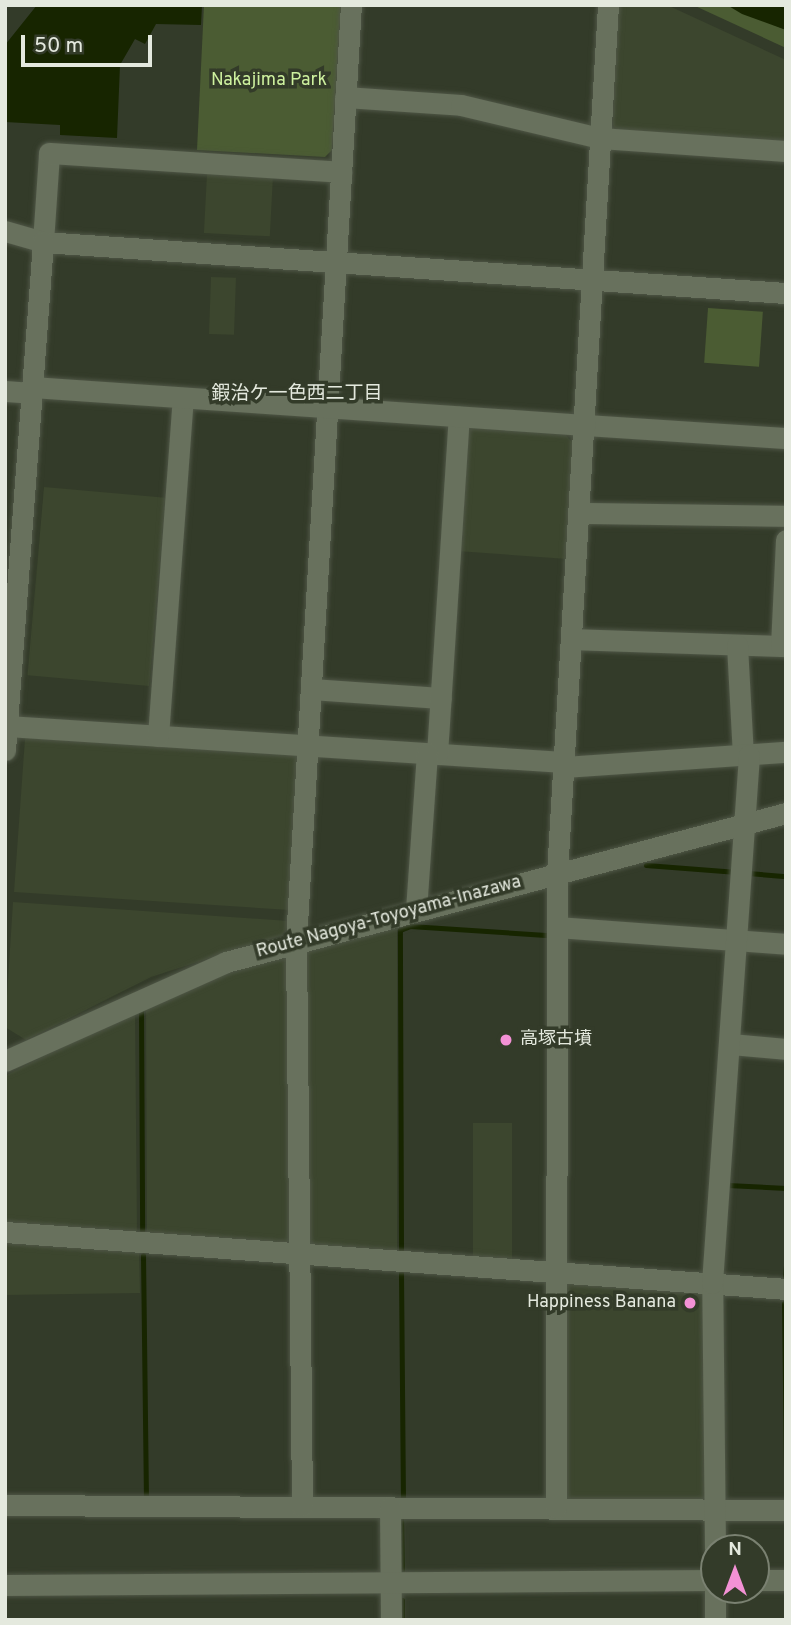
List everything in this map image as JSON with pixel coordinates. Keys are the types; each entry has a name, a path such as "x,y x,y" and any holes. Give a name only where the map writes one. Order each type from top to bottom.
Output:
{"street":[{"path":"302,1506 296,940 310,746 326,408 351,5"},
{"path":"555,1508 557,874 594,280 608,5"},
{"path":"345,97 461,105 600,138 786,151"},
{"path":"5,750 49,153 341,172"},
{"path":"5,232 43,242 786,293"},
{"path":"5,391 183,398 786,438"},
{"path":"158,736 183,398"},
{"path":"416,910 432,754 441,698 459,417"},
{"path":"580,513 786,516"},
{"path":"572,639 784,646 786,540"},
{"path":"715,1534 712,1283 747,823 746,755 737,645"},
{"path":"311,689 441,698"},
{"path":"7,726 564,765 786,752"},
{"name":"Route Nagoya-Toyoyama-Inazawa","path":"5,1061 169,984 296,940 786,813"},
{"path":"557,927 786,944"},
{"path":"730,1044 786,1049"},
{"path":"5,1232 786,1289"},
{"path":"5,1505 786,1510"},
{"path":"390,1507 391,1620"},
{"path":"6,1585 700,1580"}],"shaded area":[{"path":"37,5 202,5 201,25 156,24 145,44 135,39 120,65 117,138 60,135 60,125 5,122 5,45"},
{"path":"617,5 667,5 786,60 786,144 619,132 613,125"},
{"path":"727,5 786,5 786,30 742,14"},
{"path":"207,174 273,177 270,236 204,233"},
{"path":"211,277 236,278 234,335 209,334"},
{"path":"473,428 566,435 575,446 567,559 457,551 466,433"},
{"path":"44,487 166,498 149,686 28,675"},
{"path":"31,733 293,751 300,761 290,910 14,892 25,739"},
{"path":"13,902 289,921 289,925 282,935 151,977 26,1040 5,1027"},
{"path":"300,926 397,926 397,1256 300,1256"},
{"path":"290,954 292,1238 285,1244 147,1234 146,1004 204,979"},
{"path":"135,1009 137,1234 5,1223 5,1076"},
{"path":"473,1123 512,1123 512,1262 473,1262"},
{"path":"5,1241 139,1251 140,1293 5,1295"},
{"path":"566,1281 701,1292 706,1297 708,1504 562,1503"}],"green space":[{"name":"Nakajima Park","path":"204,5 341,5 332,150 325,157 197,150"},
{"path":"693,5 727,5 786,30 786,48"},
{"path":"708,308 763,312 759,367 704,363"}],"waterway":[{"path":"646,865 737,872"},
{"path":"748,873 786,876"},
{"path":"401,1250 400,930 410,926 546,935"},
{"path":"141,1007 142,1233"},
{"path":"727,1185 786,1188"},
{"path":"143,1255 146,1501"},
{"path":"785,1280 786,1266"},
{"path":"401,1273 403,1500"},
{"path":"784,1303 786,1470"},
{"path":"402,1570 401,1515 405,1515"},
{"path":"402,1600 402,1620"}],"place":[{"name":"高塚古墳","path":"506,1040"},
{"name":"Happiness Banana","path":"690,1303"}],"district":[{"name":"鍜治ケ一色西二丁目","path":"297,395"}]}
